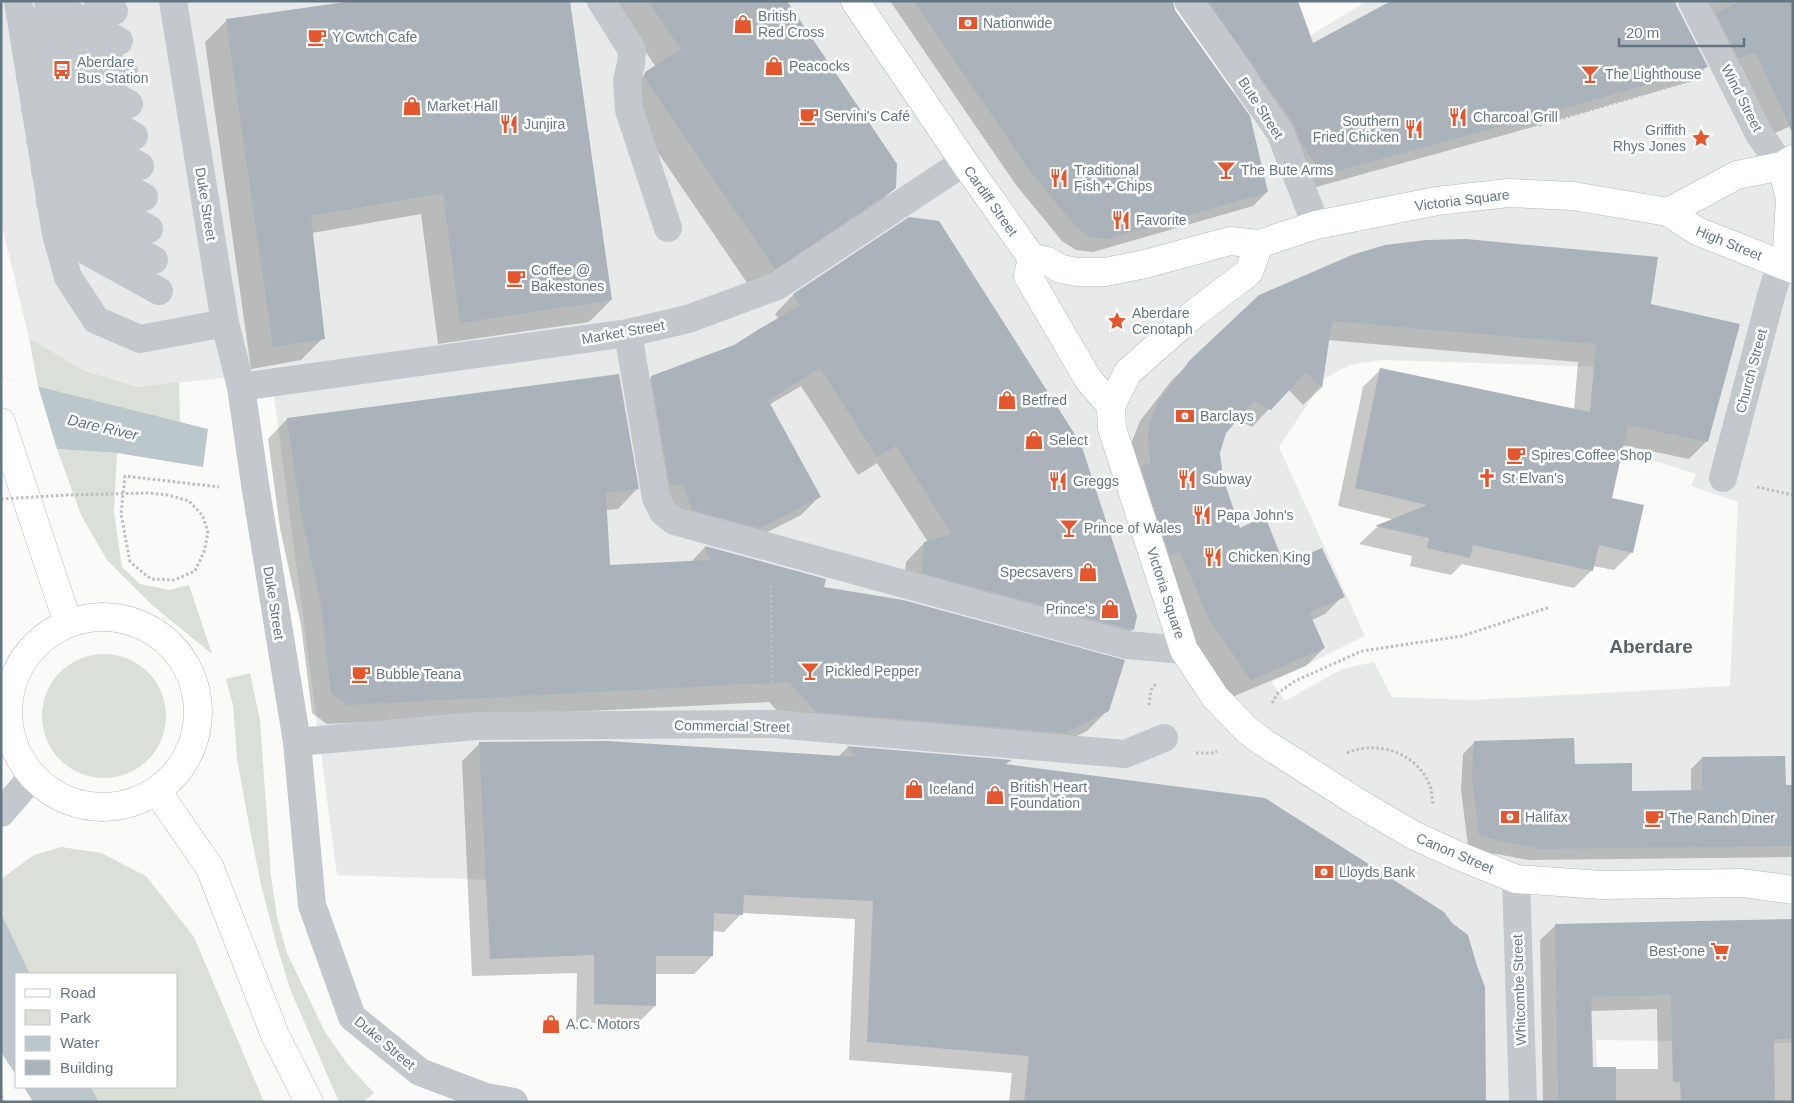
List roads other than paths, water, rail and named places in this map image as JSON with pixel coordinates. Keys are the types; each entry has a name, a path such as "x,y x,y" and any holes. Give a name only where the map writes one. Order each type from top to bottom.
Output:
{"main road":[{"name":"Cardiff Street","path":"854,1 1032,258"},
{"path":"1668,212 1737,174 1787,163 1790,199 1787,266"},
{"name":"Victoria Square","path":"1032,258 1047,261 1061,269 1077,272 1105,272 1145,264 1230,241 1259,244 1316,225 1437,201 1508,193 1573,196 1668,212"},
{"name":"High Street","path":"1668,212 1697,231 1787,266"},
{"path":"1032,258 1028,276 1088,379 1110,406 1128,372 1195,313 1249,272 1259,244"},
{"name":"Victoria Square","path":"1110,406 1112,428 1184,650"},
{"path":"1,422 68,623"},
{"path":"98,617 128,620 156,633 179,654 193,681 198,711 193,742 179,769 157,791 133,802 106,807 79,804 54,794 33,776 17,754 8,728 5,700 15,675 27,653 46,636 68,623 98,617"},
{"name":"Canon Street","path":"1184,650 1215,698 1263,742 1413,835 1516,879 1602,885 1742,882 1793,890"},
{"path":"157,791 210,868 275,1035 309,1102"}],"street":[{"path":"48,1 119,42"},
{"name":"Duke Street","path":"173,1 225,323 241,387 297,742 312,904 352,1017 420,1072 486,1097 514,1102"},
{"path":"601,1 632,50 632,64 627,81 629,110 668,228"},
{"name":"Bute Street","path":"1188,1 1280,132 1316,225"},
{"name":"Wind Street","path":"1692,1 1759,134 1787,163"},
{"path":"19,8 56,234 68,277 96,320 140,339 225,323"},
{"path":"19,8 124,72"},
{"path":"25,46 129,104"},
{"path":"30,77 134,136"},
{"path":"36,108 140,166"},
{"path":"40,140 144,197"},
{"name":"Market Street","path":"241,387 628,333 688,318 777,286 964,162"},
{"path":"45,170 149,229"},
{"path":"50,202 154,260"},
{"path":"56,234 159,291"},
{"name":"Church Street","path":"1723,478 1771,296 1787,266"},
{"path":"628,333 656,498 663,512 674,521 1127,645 1184,650"},
{"name":"Commercial Street","path":"297,742 476,726 773,724 1125,754 1164,738"},
{"path":"1,813 33,776"},
{"name":"Whitcombe Street","path":"1516,879 1523,1102"}],"water":[{"name":"Dare River","path":"1,377 208,429 203,467 117,453 57,449"},
{"path":"1,913 30,973 15,973 15,1073 1,1052"},
{"path":"25,1088 92,1088 99,1102 33,1102"}],"place":[{"name":"Nationwide","path":"968,23"},
{"name":"British Red Cross","path":"743,24"},
{"name":"Y Cwtch Cafe","path":"317,37"},
{"name":"Peacocks","path":"774,66"},
{"name":"Aberdare Bus Station","path":"62,70"},
{"name":"The Lighthouse","path":"1590,74"},
{"name":"Market Hall","path":"412,106"},
{"name":"Servini's Café","path":"809,116"},
{"name":"Charcoal Grill","path":"1458,117"},
{"name":"Junjira","path":"509,124"},
{"name":"Southern Fried Chicken","path":"1414,129"},
{"name":"Griffith Rhys Jones","path":"1701,138"},
{"name":"The Bute Arms","path":"1226,170"},
{"name":"Traditional Fish + Chips","path":"1059,178"},
{"name":"Favorite","path":"1121,220"},
{"name":"Coffee @ Bakestones","path":"516,278"},
{"name":"Aberdare Cenotaph","path":"1117,321"},
{"name":"Betfred","path":"1007,400"},
{"name":"Barclays","path":"1185,416"},
{"name":"Select","path":"1034,440"},
{"name":"Spires Coffee Shop","path":"1516,455"},
{"name":"St Elvan's","path":"1487,478"},
{"name":"Subway","path":"1187,479"},
{"name":"Greggs","path":"1058,481"},
{"name":"Papa John's","path":"1202,515"},
{"name":"Prince of Wales","path":"1069,528"},
{"name":"Chicken King","path":"1213,557"},
{"name":"Specsavers","path":"1088,572"},
{"name":"Prince's","path":"1110,609"},
{"name":"Pickled Pepper","path":"810,671"},
{"name":"Bubble Teana","path":"361,674"},
{"name":"Iceland","path":"914,789"},
{"name":"British Heart Foundation","path":"995,795"},
{"name":"Halifax","path":"1510,817"},
{"name":"The Ranch Diner","path":"1654,818"},
{"name":"Lloyds Bank","path":"1324,872"},
{"name":"Best-one","path":"1720,951"},
{"name":"A.C. Motors","path":"551,1024"}],"district":[{"name":"Aberdare","path":"1651,646"}]}
